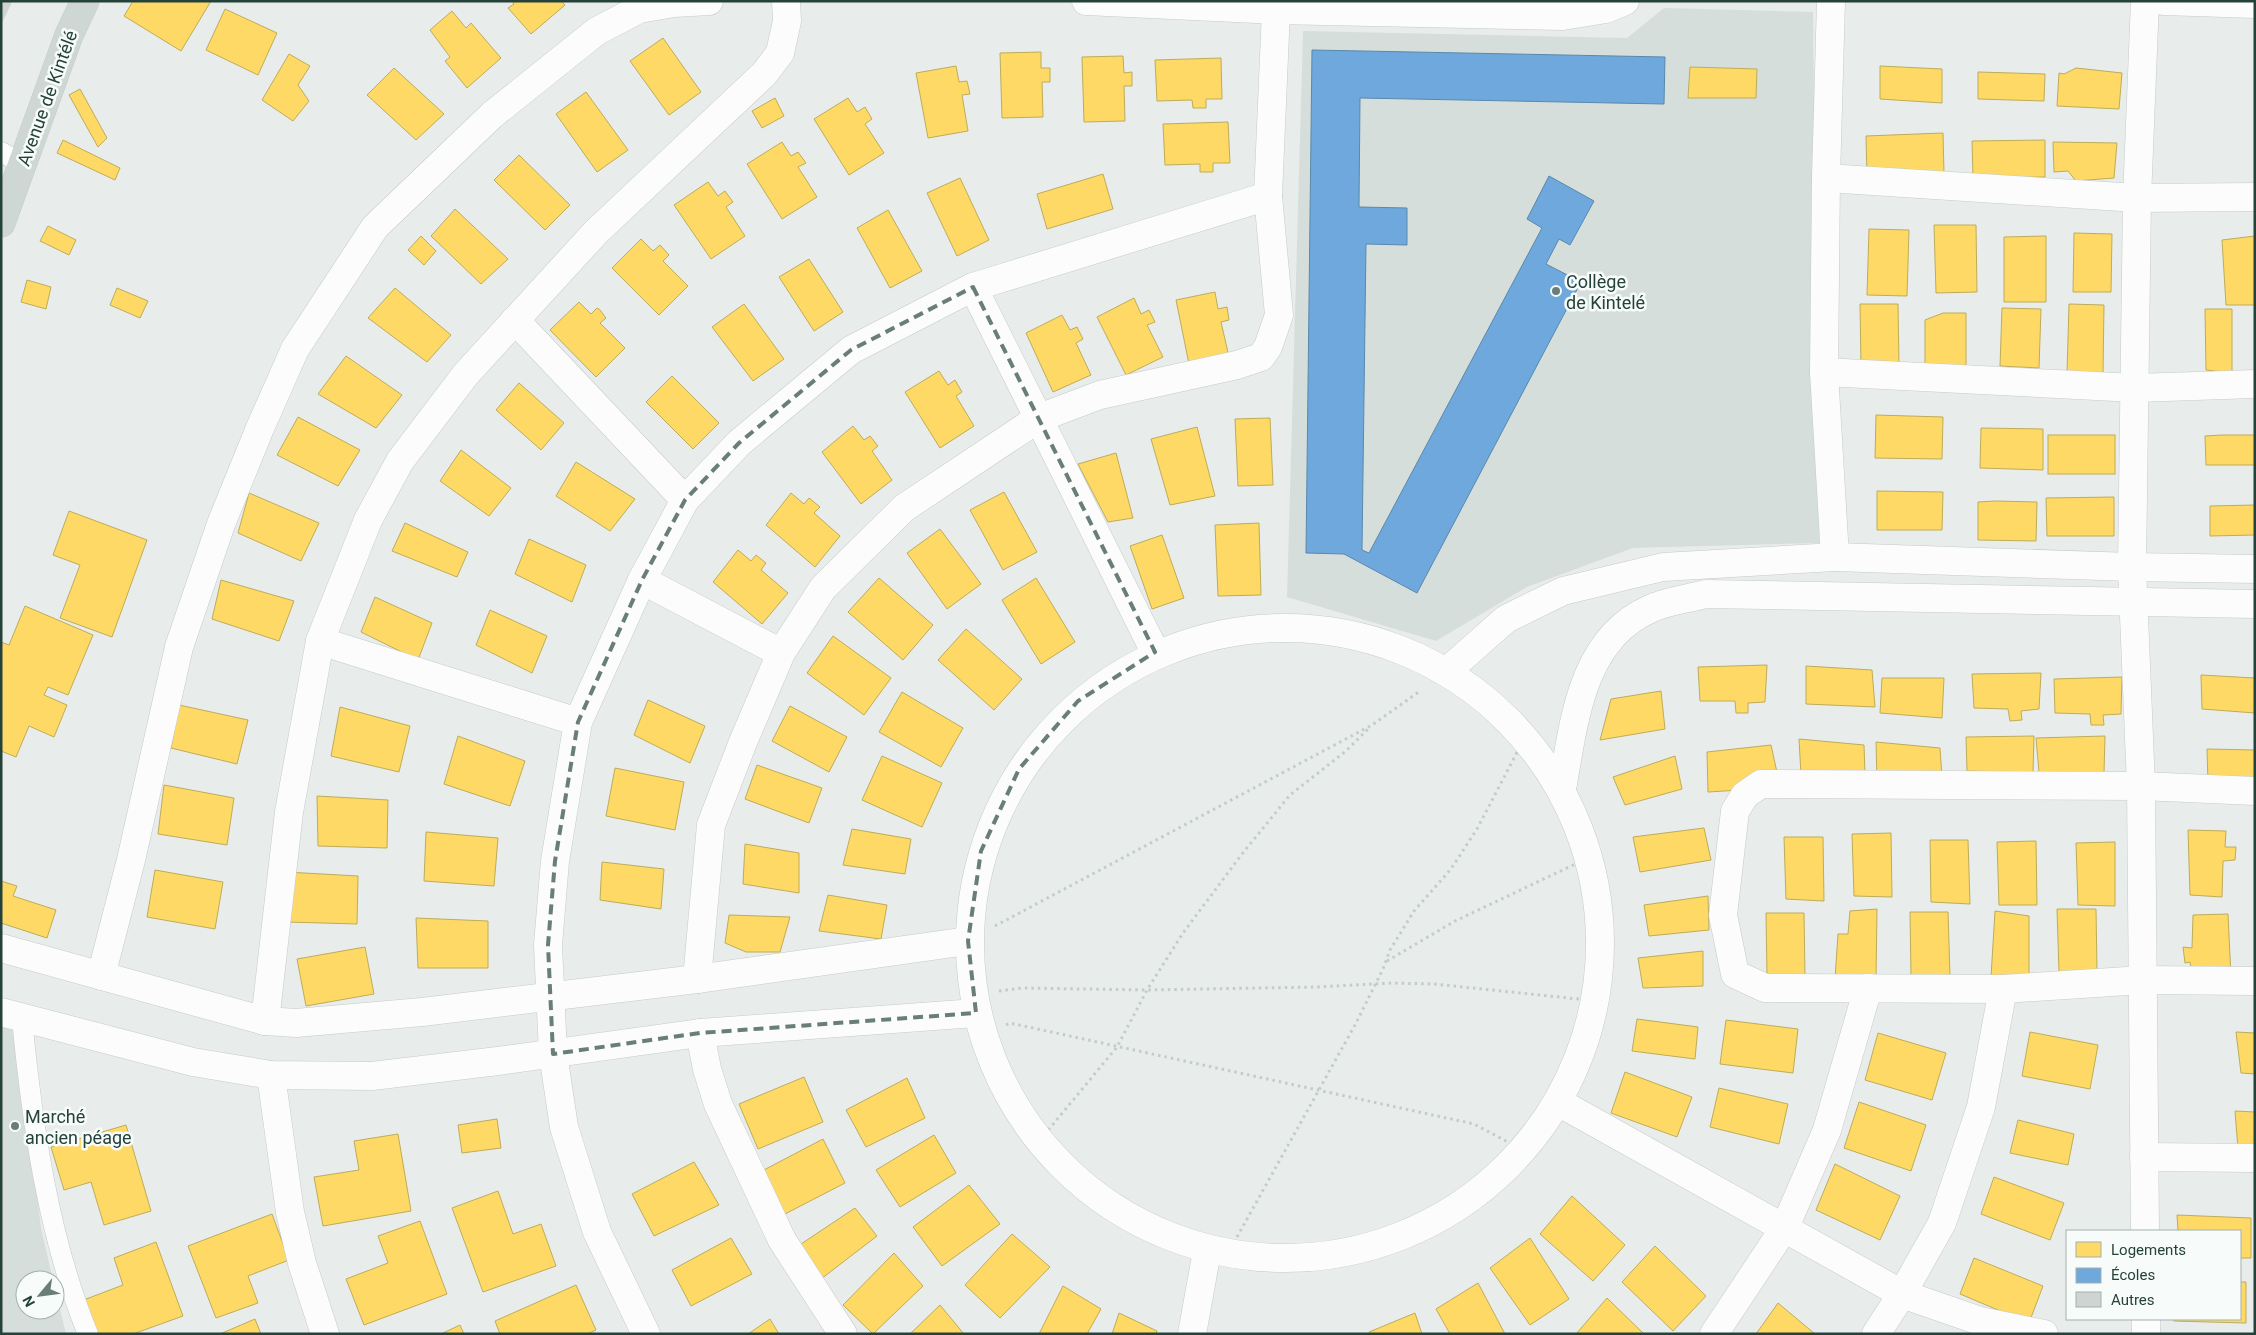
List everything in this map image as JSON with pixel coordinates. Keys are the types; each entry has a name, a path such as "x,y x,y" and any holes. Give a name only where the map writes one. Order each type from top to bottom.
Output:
{"main road":[{"name":"Avenue de Kintélé","path":"1,223 12,158 85,1"}],"street":[{"path":"100,976 131,860 179,647 221,524 295,349 375,226 492,116 597,31 606,26 639,9 674,3 709,1"},
{"path":"265,1021 288,812 320,642 368,520 400,461 466,374 596,232 764,74 780,53 787,21 786,1"},
{"path":"1086,1 1276,10 1563,16 1606,9 1625,1"},
{"path":"1832,1 1826,178 1824,372 1835,557"},
{"path":"2145,1 2137,198 2132,567 2141,786 2145,1230"},
{"path":"2163,1 2255,4"},
{"path":"697,979 712,825 742,742 781,653 823,588 904,508 1040,418 1100,395 1237,365 1261,357 1268,347 1279,315 1268,196 1276,10"},
{"path":"1826,178 2137,198 2255,196"},
{"path":"646,1334 597,1232 564,1127 553,1054 548,945 555,861 578,722 642,580 685,500 739,443 851,350 973,287 1268,196"},
{"path":"973,287 1040,418 1154,652"},
{"path":"514,320 685,500"},
{"path":"1824,372 2135,388 2255,384"},
{"path":"1446,672 1506,619 1563,591 1663,567 1835,557 2132,567 2255,569"},
{"path":"642,580 781,653"},
{"path":"1562,789 1577,708 1596,656 1620,626 1650,608 1705,594 2255,604"},
{"path":"1244,628 1337,630 1446,672 1479,693 1525,737 1562,789 1598,892 1597,1001 1560,1103 1495,1183 1408,1237 1309,1261 1218,1252 1127,1218 1058,1164 1040,1140 1007,1094 977,1012 968,941 981,851 1019,769 1078,701 1154,652 1244,628"},
{"path":"320,642 578,722"},
{"path":"2255,791 2141,786 1762,784 1745,795 1735,811 1723,914 1735,974 1765,988 2003,989 2143,980 2255,981"},
{"path":"1,948 265,1021 296,1023 393,1014 697,979 968,941"},
{"path":"1714,1334 1785,1227 1827,1130 1868,988"},
{"path":"1876,1334 1902,1294 1942,1223 1981,1107 2003,989"},
{"path":"12,1016 193,1062 270,1075 372,1076 553,1054 700,1033 977,1012"},
{"path":"700,1033 707,1069 718,1104 782,1240 843,1334"},
{"path":"270,1075 290,1212 302,1263 325,1334"},
{"path":"1560,1103 1902,1294 1980,1321 2044,1334"},
{"path":"2144,1157 2255,1158"},
{"path":"1192,1334 1218,1252"},
{"path":"2146,1320 2146,1334"}],"lane":[{"path":"12,1016 58,1243 88,1334"}],"path":[{"path":"968,941 1372,725 1446,672"},
{"path":"1040,1140 1117,1047 1147,990 1183,933 1242,854 1290,795 1346,751 1372,725"},
{"path":"1218,1252 1242,1223 1319,1090 1376,983 1390,950 1414,911 1450,869 1477,829 1525,737"},
{"path":"1386,961 1456,921 1586,859"},
{"path":"977,1012 1022,988 1147,990 1316,987 1376,983 1434,984 1597,1001"},
{"path":"977,1012 1010,1024 1474,1124 1522,1150"}],"highlighted area":[{"path":"973,287 1155,652 1078,701 1019,769 981,851 968,941 976,1013 700,1033 553,1054 548,945 555,861 578,722 642,580 685,500 739,443 851,350"}],"shaded area":[{"name":"Collège de Kintelé","path":"1664,8 1813,12 1819,543 1633,548 1527,587 1436,641 1287,597 1303,31 1627,38"},
{"name":"Marché ancien péage","path":"1,1020 16,1024 41,1228 51,1270 15,1270 15,1320 63,1320 66,1334 1,1334"}],"building: Logements":[{"path":"133,1 211,1 181,51 124,16"},
{"path":"512,1 561,1 565,5 531,34 508,8 514,4"},
{"path":"225,9 277,33 258,75 206,50"},
{"path":"452,11 466,28 471,23 501,58 467,88 445,61 450,57 430,30"},
{"path":"663,38 701,92 669,115 630,61"},
{"path":"1041,52 1041,68 1050,68 1050,82 1042,82 1043,117 1002,118 1000,53"},
{"path":"289,54 310,66 298,85 309,101 293,121 262,100"},
{"path":"1123,56 1124,73 1132,72 1132,86 1124,86 1125,121 1084,122 1082,57"},
{"path":"1221,58 1222,99 1206,99 1206,108 1193,108 1192,100 1157,101 1155,60"},
{"path":"956,66 959,82 967,81 970,94 962,95 968,131 928,138 916,73"},
{"path":"1880,66 1942,69 1942,103 1880,99"},
{"path":"1690,67 1757,69 1756,98 1688,98"},
{"path":"394,68 444,114 416,140 367,95"},
{"path":"2076,68 2122,73 2119,109 2057,106 2059,73 2064,74"},
{"path":"1978,72 2045,74 2044,101 1978,99"},
{"path":"80,89 107,138 98,147 69,95"},
{"path":"586,92 628,150 597,172 556,114"},
{"path":"775,98 784,116 762,128 752,111"},
{"path":"848,98 857,112 865,107 872,119 865,124 884,153 849,175 814,119"},
{"path":"1228,122 1230,163 1213,163 1213,172 1200,172 1200,164 1165,165 1163,124"},
{"path":"1943,133 1944,174 1867,177 1866,136"},
{"path":"63,140 120,168 115,180 57,153"},
{"path":"2045,140 2045,177 1973,178 1972,141"},
{"path":"782,142 791,156 798,152 806,163 798,167 817,197 782,219 747,164"},
{"path":"2053,142 2117,143 2114,178 2076,181 2068,171 2054,172"},
{"path":"519,155 570,205 545,230 494,180"},
{"path":"1103,174 1113,209 1047,229 1037,194"},
{"path":"960,178 989,240 957,256 927,193"},
{"path":"708,182 718,196 725,191 733,202 726,207 745,236 711,259 674,205"},
{"path":"455,209 508,259 481,284 431,236"},
{"path":"888,210 922,271 890,288 857,228"},
{"path":"1934,225 1976,225 1977,292 1936,293"},
{"path":"48,226 76,240 69,255 40,241"},
{"path":"1869,229 1909,230 1907,296 1867,295"},
{"path":"2074,233 2112,234 2111,292 2073,292"},
{"path":"421,236 436,251 424,265 408,250"},
{"path":"2046,236 2046,302 2004,302 2004,237"},
{"path":"2255,236 2255,305 2226,305 2222,240"},
{"path":"641,239 653,251 660,245 669,255 663,261 688,286 659,315 612,268"},
{"path":"809,259 843,312 814,331 779,277"},
{"path":"27,280 51,287 46,309 21,302"},
{"path":"117,288 148,301 140,318 110,305"},
{"path":"395,288 451,335 427,362 368,318"},
{"path":"1215,292 1218,309 1227,307 1229,320 1221,322 1229,357 1189,364 1176,300"},
{"path":"1134,298 1141,314 1149,310 1155,322 1147,325 1163,357 1126,375 1097,317"},
{"path":"579,302 591,314 597,308 600,310 606,318 600,323 625,348 596,377 550,330"},
{"path":"744,304 784,359 753,381 712,327"},
{"path":"1860,304 1898,304 1899,365 1861,366"},
{"path":"2069,304 2104,305 2103,373 2067,372"},
{"path":"2002,308 2041,309 2039,368 2000,366"},
{"path":"2205,309 2232,309 2232,373 2206,370"},
{"path":"1943,313 1966,313 1966,371 1925,371 1925,320"},
{"path":"1062,315 1070,330 1077,327 1083,339 1076,343 1091,375 1053,392 1026,333"},
{"path":"346,356 402,395 376,428 318,394"},
{"path":"939,371 948,385 955,380 962,392 956,396 974,426 940,448 905,392"},
{"path":"672,376 719,423 693,449 646,402"},
{"path":"519,383 564,423 541,450 496,410"},
{"path":"1876,415 1943,417 1942,459 1875,458"},
{"path":"298,417 360,450 338,486 277,455"},
{"path":"1270,418 1273,485 1238,486 1235,419"},
{"path":"853,426 864,440 870,436 878,446 872,451 892,480 861,504 822,452"},
{"path":"1197,427 1215,496 1170,505 1151,439"},
{"path":"1981,428 2043,429 2043,470 1980,468"},
{"path":"2048,435 2115,435 2115,474 2048,474"},
{"path":"2255,435 2255,465 2206,465 2205,436"},
{"path":"461,450 511,488 489,516 440,481"},
{"path":"1116,453 1133,518 1108,522 1078,464"},
{"path":"576,462 635,499 610,531 556,496"},
{"path":"1877,491 1943,492 1942,530 1877,530"},
{"path":"1004,492 1037,552 1003,570 970,510"},
{"path":"249,493 319,523 301,561 238,533"},
{"path":"791,493 804,504 809,498 820,507 814,513 840,536 815,567 766,525"},
{"path":"2114,497 2114,536 2047,536 2046,498"},
{"path":"1978,502 2037,502 2036,541 1978,540"},
{"path":"2255,505 2255,535 2210,536 2210,506"},
{"path":"69,511 147,540 112,637 60,618 80,565 53,555"},
{"path":"405,523 468,552 457,577 392,551"},
{"path":"1259,523 1261,595 1218,596 1215,525"},
{"path":"940,529 981,584 947,609 907,553"},
{"path":"1162,535 1184,598 1152,609 1130,546"},
{"path":"529,539 586,565 572,602 515,574"},
{"path":"738,550 751,561 756,555 766,563 761,570 788,593 762,624 713,582"},
{"path":"879,578 933,625 903,660 848,612"},
{"path":"1036,578 1075,642 1041,664 1002,600"},
{"path":"221,580 294,601 279,641 212,619"},
{"path":"375,597 432,623 418,660 361,632"},
{"path":"25,606 93,635 68,695 48,687 44,695 67,705 54,737 29,726 16,757 1,751 1,642 9,645"},
{"path":"490,610 547,636 532,673 476,645"},
{"path":"966,629 1022,679 994,710 938,660"},
{"path":"833,636 891,678 864,715 807,673"},
{"path":"1767,665 1765,702 1748,703 1748,713 1736,713 1735,701 1700,701 1698,667"},
{"path":"1806,666 1872,670 1875,707 1806,704"},
{"path":"2041,673 2039,709 2021,711 2022,720 2010,721 2008,709 1974,708 1972,674"},
{"path":"2201,675 2255,678 2255,713 2202,709"},
{"path":"2122,677 2121,714 2103,715 2104,725 2091,725 2090,714 2055,713 2054,679"},
{"path":"1882,678 1944,678 1942,718 1880,713"},
{"path":"1661,691 1665,729 1600,740 1611,699"},
{"path":"902,692 963,728 941,767 879,732"},
{"path":"648,700 705,726 690,763 634,735"},
{"path":"179,705 248,720 237,764 171,748"},
{"path":"790,706 847,737 829,772 772,741"},
{"path":"340,707 410,726 399,772 331,756"},
{"path":"458,736 525,761 510,806 444,784"},
{"path":"2034,736 2033,773 1967,771 1966,737"},
{"path":"2105,736 2104,773 2039,772 2036,738"},
{"path":"1799,739 1864,745 1865,774 1801,775"},
{"path":"1876,742 1940,748 1942,777 1877,778"},
{"path":"1771,745 1778,777 1740,790 1708,792 1707,752"},
{"path":"2207,749 2255,750 2255,785 2208,783"},
{"path":"882,756 942,783 922,827 862,800"},
{"path":"1675,756 1682,789 1625,805 1613,777"},
{"path":"757,765 822,788 809,823 745,799"},
{"path":"615,768 684,782 675,830 606,816"},
{"path":"164,785 234,798 227,845 158,834"},
{"path":"317,796 388,800 387,848 318,846"},
{"path":"1704,828 1711,860 1640,872 1633,837"},
{"path":"852,829 911,839 905,874 843,865"},
{"path":"2188,830 2226,831 2225,847 2236,847 2235,860 2223,861 2222,897 2190,895"},
{"path":"426,832 498,838 494,886 424,881"},
{"path":"1891,833 1892,897 1854,896 1852,834"},
{"path":"1784,837 1823,837 1824,901 1786,899"},
{"path":"1930,840 1968,840 1970,904 1931,902"},
{"path":"2036,841 2037,905 1999,905 1997,842"},
{"path":"2115,842 2115,906 2078,905 2076,843"},
{"path":"745,844 799,853 799,893 743,884"},
{"path":"602,862 664,869 661,909 600,900"},
{"path":"155,870 223,882 215,929 147,917"},
{"path":"286,872 358,876 357,924 287,922"},
{"path":"1,881 17,886 13,896 56,910 47,938 1,923"},
{"path":"828,895 887,905 881,939 819,931"},
{"path":"1708,896 1709,930 1649,936 1644,905"},
{"path":"1877,909 1876,979 1835,979 1838,934 1848,934 1850,911"},
{"path":"2057,909 2096,909 2097,973 2059,972"},
{"path":"1995,911 2029,916 2029,980 1991,977"},
{"path":"1910,912 1948,912 1950,976 1911,975"},
{"path":"1766,913 1804,913 1805,977 1767,976"},
{"path":"2228,914 2231,977 2192,977 2190,962 2185,963 2183,947 2192,948 2193,915"},
{"path":"729,915 790,917 780,952 746,952 725,943"},
{"path":"416,918 488,921 488,968 418,968"},
{"path":"365,947 374,994 306,1006 297,959"},
{"path":"1703,951 1703,986 1643,988 1638,958"},
{"path":"1637,1019 1698,1027 1695,1059 1632,1051"},
{"path":"1726,1020 1798,1029 1793,1073 1720,1064"},
{"path":"2030,1032 2098,1045 2090,1089 2022,1076"},
{"path":"2236,1032 2255,1033 2255,1074 2241,1073"},
{"path":"1878,1033 1946,1053 1932,1100 1865,1080"},
{"path":"1625,1072 1692,1097 1677,1137 1611,1113"},
{"path":"804,1077 823,1122 758,1149 739,1104"},
{"path":"907,1078 925,1118 866,1147 846,1110"},
{"path":"1719,1088 1788,1104 1779,1144 1710,1127"},
{"path":"1859,1102 1926,1125 1911,1171 1844,1148"},
{"path":"2235,1111 2255,1112 2255,1150 2238,1149"},
{"path":"497,1119 501,1148 462,1153 458,1125"},
{"path":"2018,1120 2074,1134 2068,1165 2010,1153"},
{"path":"126,1125 151,1211 104,1225 91,1182 64,1190 51,1147"},
{"path":"398,1134 411,1211 323,1226 314,1177 359,1170 354,1141"},
{"path":"934,1135 956,1173 900,1207 876,1170"},
{"path":"823,1139 845,1183 783,1215 760,1172"},
{"path":"694,1162 719,1205 654,1236 632,1194"},
{"path":"1835,1164 1900,1196 1880,1240 1816,1210"},
{"path":"1994,1177 2064,1203 2050,1240 1981,1214"},
{"path":"969,1185 1000,1224 942,1266 913,1227"},
{"path":"498,1191 513,1234 541,1224 556,1266 483,1292 452,1208"},
{"path":"1572,1196 1625,1245 1593,1281 1540,1234"},
{"path":"855,1208 877,1236 821,1279 798,1246"},
{"path":"272,1214 289,1260 248,1276 258,1303 216,1318 188,1246"},
{"path":"2177,1215 2251,1218 2251,1258 2241,1258 2241,1230 2178,1230"},
{"path":"420,1221 447,1294 364,1325 346,1279 388,1263 378,1236"},
{"path":"1012,1234 1050,1267 1000,1318 965,1285"},
{"path":"731,1238 752,1274 691,1306 672,1270"},
{"path":"1530,1238 1569,1299 1530,1325 1490,1268"},
{"path":"156,1242 183,1316 133,1334 94,1334 81,1301 123,1285 114,1258"},
{"path":"1655,1246 1706,1296 1673,1331 1622,1282"},
{"path":"894,1253 923,1286 873,1334 843,1305"},
{"path":"1974,1258 2043,1286 2029,1323 1960,1294"},
{"path":"2241,1282 2246,1282 2246,1323 2174,1321 2241,1320"},
{"path":"1478,1283 1505,1334 1450,1334 1436,1309"},
{"path":"576,1285 596,1330 587,1334 500,1334 495,1321"},
{"path":"1063,1286 1101,1309 1087,1334 1039,1334"},
{"path":"1607,1298 1644,1334 1576,1334"},
{"path":"1778,1303 1815,1334 1756,1334"},
{"path":"940,1305 964,1334 910,1334"},
{"path":"1119,1313 1157,1331 1156,1334 1112,1334"},
{"path":"1415,1313 1422,1334 1370,1334 1369,1332"},
{"path":"255,1319 261,1334 220,1334"},
{"path":"770,1319 779,1334 748,1334"},
{"path":"460,1325 464,1334 441,1334"}],"building: Écoles":[{"path":"1312,50 1665,57 1664,104 1360,98 1359,207 1407,208 1407,245 1366,244 1362,550 1369,553 1542,228 1527,219 1549,176 1594,201 1570,245 1559,239 1546,264 1581,282 1417,593 1344,554 1306,553"}],"building: Autres":[{"path":"1,1 12,1 1,24"}],"place":[{"name":"Collège de Kintelé","path":"1556,291"},
{"name":"Marché ancien péage","path":"15,1126"}]}
